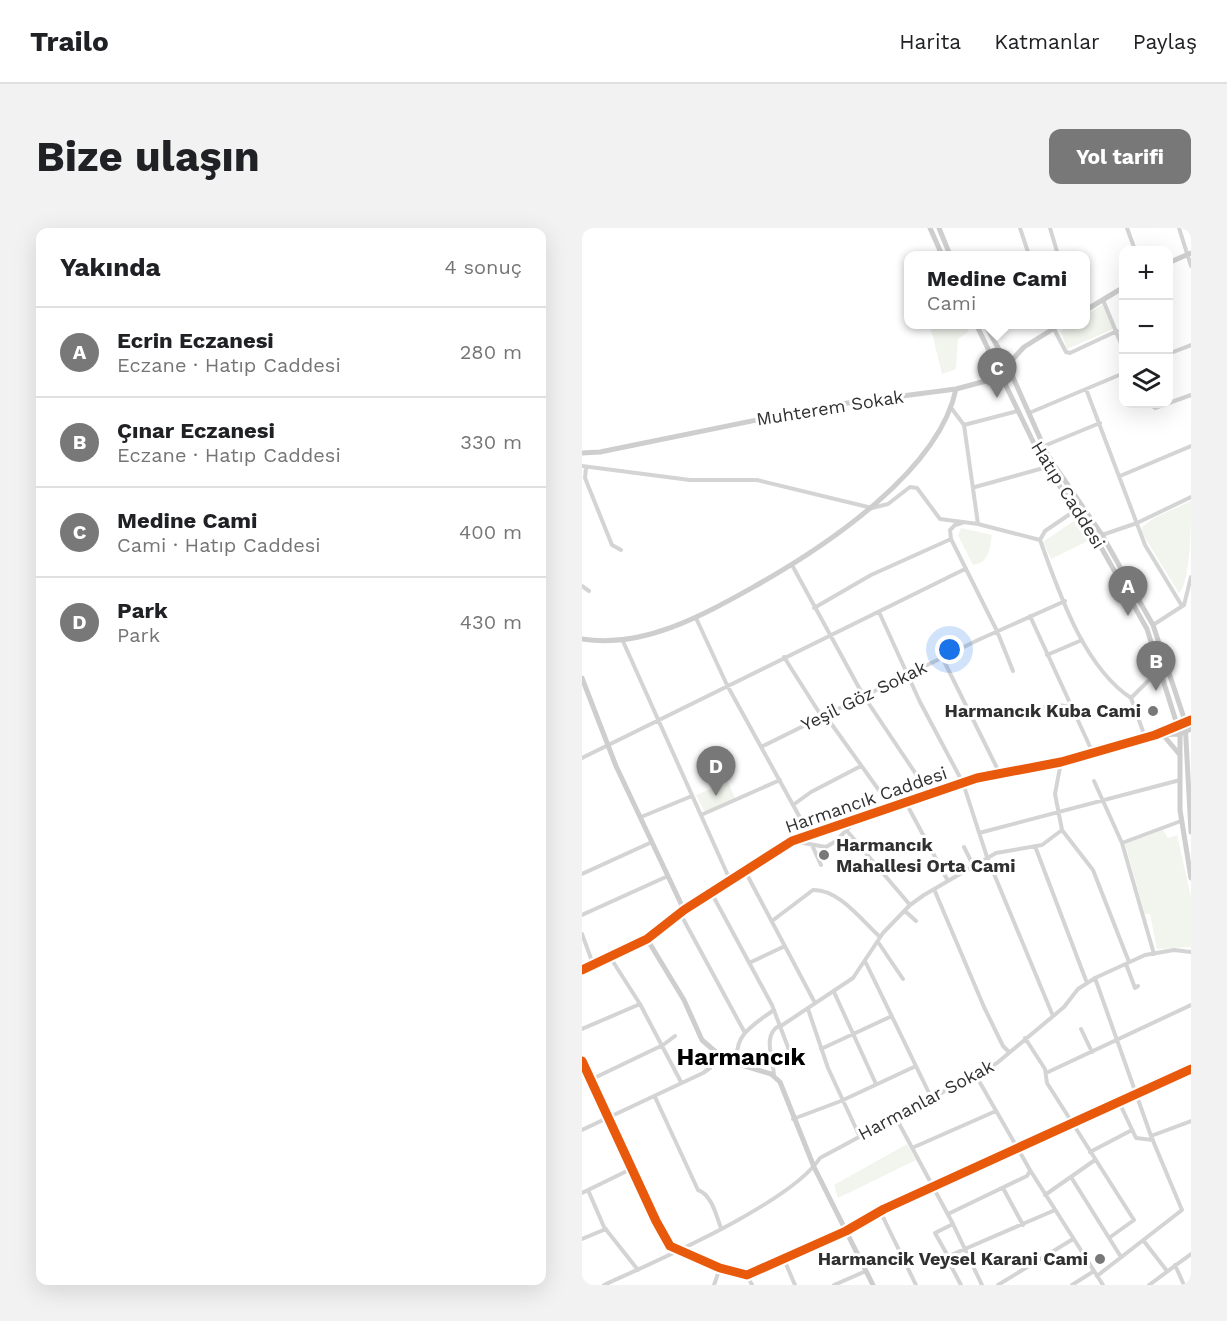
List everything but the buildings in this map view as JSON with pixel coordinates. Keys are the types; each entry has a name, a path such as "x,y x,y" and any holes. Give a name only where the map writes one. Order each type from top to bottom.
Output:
{"street":[{"path":"930,228 940,251"},
{"path":"939,228 948,251"},
{"path":"1020,228 1028,251"},
{"path":"1050,228 1057,251"},
{"path":"1127,228 1134,246"},
{"path":"1179,228 1189,253 1191,266"},
{"path":"1173,261 1189,253"},
{"path":"1090,307 1119,290"},
{"path":"1103,300 1119,337"},
{"name":"Hatıp Caddesi","path":"979,329 1047,467 1097,540 1147,630 1178,724 1186,732 1191,832"},
{"name":"Hatıp Caddesi","path":"988,329 1007,364 1044,446 1102,535 1153,625 1188,721 1180,756 1180,780 1181,821 1191,878"},
{"name":"Muhterem Sokak","path":"582,453 600,452 825,406 956,389 986,381 1001,372 1024,347 1052,329"},
{"path":"1058,329 1066,352 1070,353 1117,331"},
{"path":"1173,352 1191,345"},
{"path":"1029,413 1119,375"},
{"path":"582,639 598,642 662,631 696,618 811,554 872,508 926,449 952,409 956,389"},
{"path":"1086,389 1144,545 1182,606"},
{"path":"1173,403 1191,395"},
{"path":"952,409 964,425 975,487 978,525"},
{"path":"964,425 1019,411"},
{"path":"1044,446 1100,423"},
{"path":"1120,476 1191,446"},
{"path":"621,550 612,545 585,478 584,467 690,480 757,480 872,508 888,504 910,487 918,488 940,519 978,525 1040,540"},
{"path":"975,487 1047,467"},
{"path":"1102,535 1137,523 1191,497"},
{"path":"1040,540 1045,531 1076,510"},
{"path":"965,523 955,525 950,530 951,539 998,631 1013,671"},
{"path":"814,608 888,566 951,539"},
{"path":"1040,540 1082,640 1096,664 1131,698 1145,737"},
{"path":"792,565 863,695 930,796"},
{"path":"582,758 661,722 727,685 965,569"},
{"path":"1153,625 1182,606 1191,578"},
{"path":"582,586 589,591"},
{"name":"Yeşil Göz Sokak","path":"761,747 942,657 1065,601"},
{"path":"879,612 920,702 963,783 987,857 1053,1016"},
{"path":"1030,616 1092,751"},
{"path":"696,618 727,685 809,834"},
{"path":"622,638 730,880"},
{"path":"1047,655 1082,640"},
{"path":"784,657 823,716 891,807"},
{"path":"942,657 1000,774"},
{"path":"1131,698 1160,669"},
{"path":"582,678 608,746 653,841 682,911 745,1033"},
{"path":"1042,708 1052,704 1071,707"},
{"path":"1155,735 1188,721"},
{"path":"1155,735 1164,736 1186,732"},
{"name":"Harmancık Caddesi","path":"582,970 647,939 682,911 711,892 792,841 809,834 930,796 963,783 1061,762 1092,751 1155,735"},
{"path":"1164,736 1180,756"},
{"path":"1061,762 1055,794 1062,830 1093,870 1135,988 1138,986"},
{"path":"793,805 811,792 861,766"},
{"path":"701,815 780,780"},
{"path":"979,833 1180,780"},
{"path":"1094,781 1122,843 1154,954"},
{"path":"641,817 692,796"},
{"path":"906,803 948,881"},
{"path":"792,841 826,847 847,831 858,817"},
{"path":"1122,843 1181,821"},
{"path":"774,1077 769,1042 772,1032 853,978 879,940 910,905 987,857 996,853 1035,846 1056,837 1062,830"},
{"path":"847,831 910,905"},
{"path":"582,874 653,841"},
{"path":"812,845 820,865"},
{"path":"1035,846 1088,983"},
{"path":"964,847 973,865"},
{"path":"745,871 815,1004"},
{"path":"582,915 668,875"},
{"path":"934,889 984,1008 1003,1046 1009,1052"},
{"path":"772,921 813,890 819,890 839,900 879,940 903,979"},
{"path":"711,892 774,1010 789,1050"},
{"path":"905,910 916,921"},
{"path":"582,934 593,965"},
{"path":"647,939 684,1000 702,1040 717,1055 774,1077 780,1082 814,1167 873,1285"},
{"path":"749,963 785,946"},
{"name":"Harmanlar Sokak","path":"604,1285 721,1228 780,1193 814,1167 820,1158 975,1074 1009,1052 1095,978 1127,963 1154,954 1174,950 1191,952"},
{"path":"610,957 640,1004 681,1082"},
{"path":"865,961 931,1097"},
{"path":"1072,1285 1095,1274 1121,1257 1182,1210 1152,1138 1095,978"},
{"path":"834,992 876,1084"},
{"path":"582,1029 640,1004"},
{"path":"1046,1073 1191,1005"},
{"path":"808,1009 842,1101 859,1135"},
{"path":"738,1063 736,1051 745,1033 774,1010"},
{"path":"821,1049 892,1016"},
{"path":"1082,1029 1092,1052"},
{"path":"590,1080 663,1045 675,1036"},
{"path":"1025,1038 1046,1073 1047,1083 1134,1220 1109,1238"},
{"path":"582,1130 655,1097 710,1068 717,1055"},
{"path":"582,1061 607,1119 670,1246 720,1268 747,1275 783,1257 846,1231 880,1211 1191,1069"},
{"path":"793,1119 842,1101 916,1065"},
{"path":"975,1074 1045,1195 1103,1285"},
{"path":"655,1097 698,1190 705,1192 721,1228"},
{"path":"1119,1102 1136,1138 1152,1138 1191,1121"},
{"path":"912,1148 996,1111"},
{"path":"895,1116 948,1214 982,1285"},
{"path":"1090,1152 1132,1130"},
{"path":"1045,1195 1095,1160"},
{"path":"582,1193 632,1169"},
{"path":"948,1214 1027,1176 1030,1170"},
{"path":"1071,1177 1121,1257"},
{"path":"1003,1188 1023,1225"},
{"path":"588,1190 606,1229 638,1269"},
{"path":"949,1258 965,1248 1055,1210"},
{"path":"880,1211 916,1285"},
{"path":"953,1224 935,1233 961,1285"},
{"path":"582,1239 606,1229"},
{"path":"998,1285 1073,1239"},
{"path":"1143,1240 1167,1271"},
{"path":"1149,1285 1191,1254"},
{"path":"783,1257 795,1285"},
{"path":"1175,1265 1184,1285"},
{"path":"714,1285 720,1268"},
{"path":"834,1285 866,1271"},
{"path":"747,1275 752,1285"}],"shaded area":[{"path":"1103,304 1113,329 1067,349 1061,331 1090,329 1090,312"},
{"path":"931,329 968,329 969,331 958,339 956,369 942,374"},
{"path":"1191,501 1188,565 1183,587 1179,593 1142,533 1142,527 1154,518"},
{"path":"1074,521 1088,541 1051,559 1043,542"},
{"path":"961,528 992,535 988,554 983,561 973,565 958,535"},
{"path":"728,782 735,798 705,812 696,795"},
{"path":"1163,830 1168,838 1177,835 1191,897 1191,947 1157,949 1150,914 1145,914 1125,844"},
{"path":"907,1144 916,1160 838,1198 834,1185"}],"cycle path":[{"path":"582,970 647,939 684,910 792,841 977,778 1061,762 1155,735 1191,720"},
{"path":"582,1061 656,1221 670,1246 720,1268 747,1275 846,1231 884,1209 1191,1069"}],"place":[{"name":"Medine Cami","path":"997,398"},
{"name":"Ecrin Eczanesi","path":"1128,616"},
{"name":"Çınar Eczanesi","path":"1156,691"},
{"name":"Harmancık Kuba Cami","path":"1153,711"},
{"name":"Park","path":"716,796"},
{"name":"Harmancık Mahallesi Orta Cami","path":"824,855"},
{"name":"Harmancik Veysel Karani Cami","path":"1100,1259"}],"district":[{"name":"Harmancık","path":"741,1057"}]}
